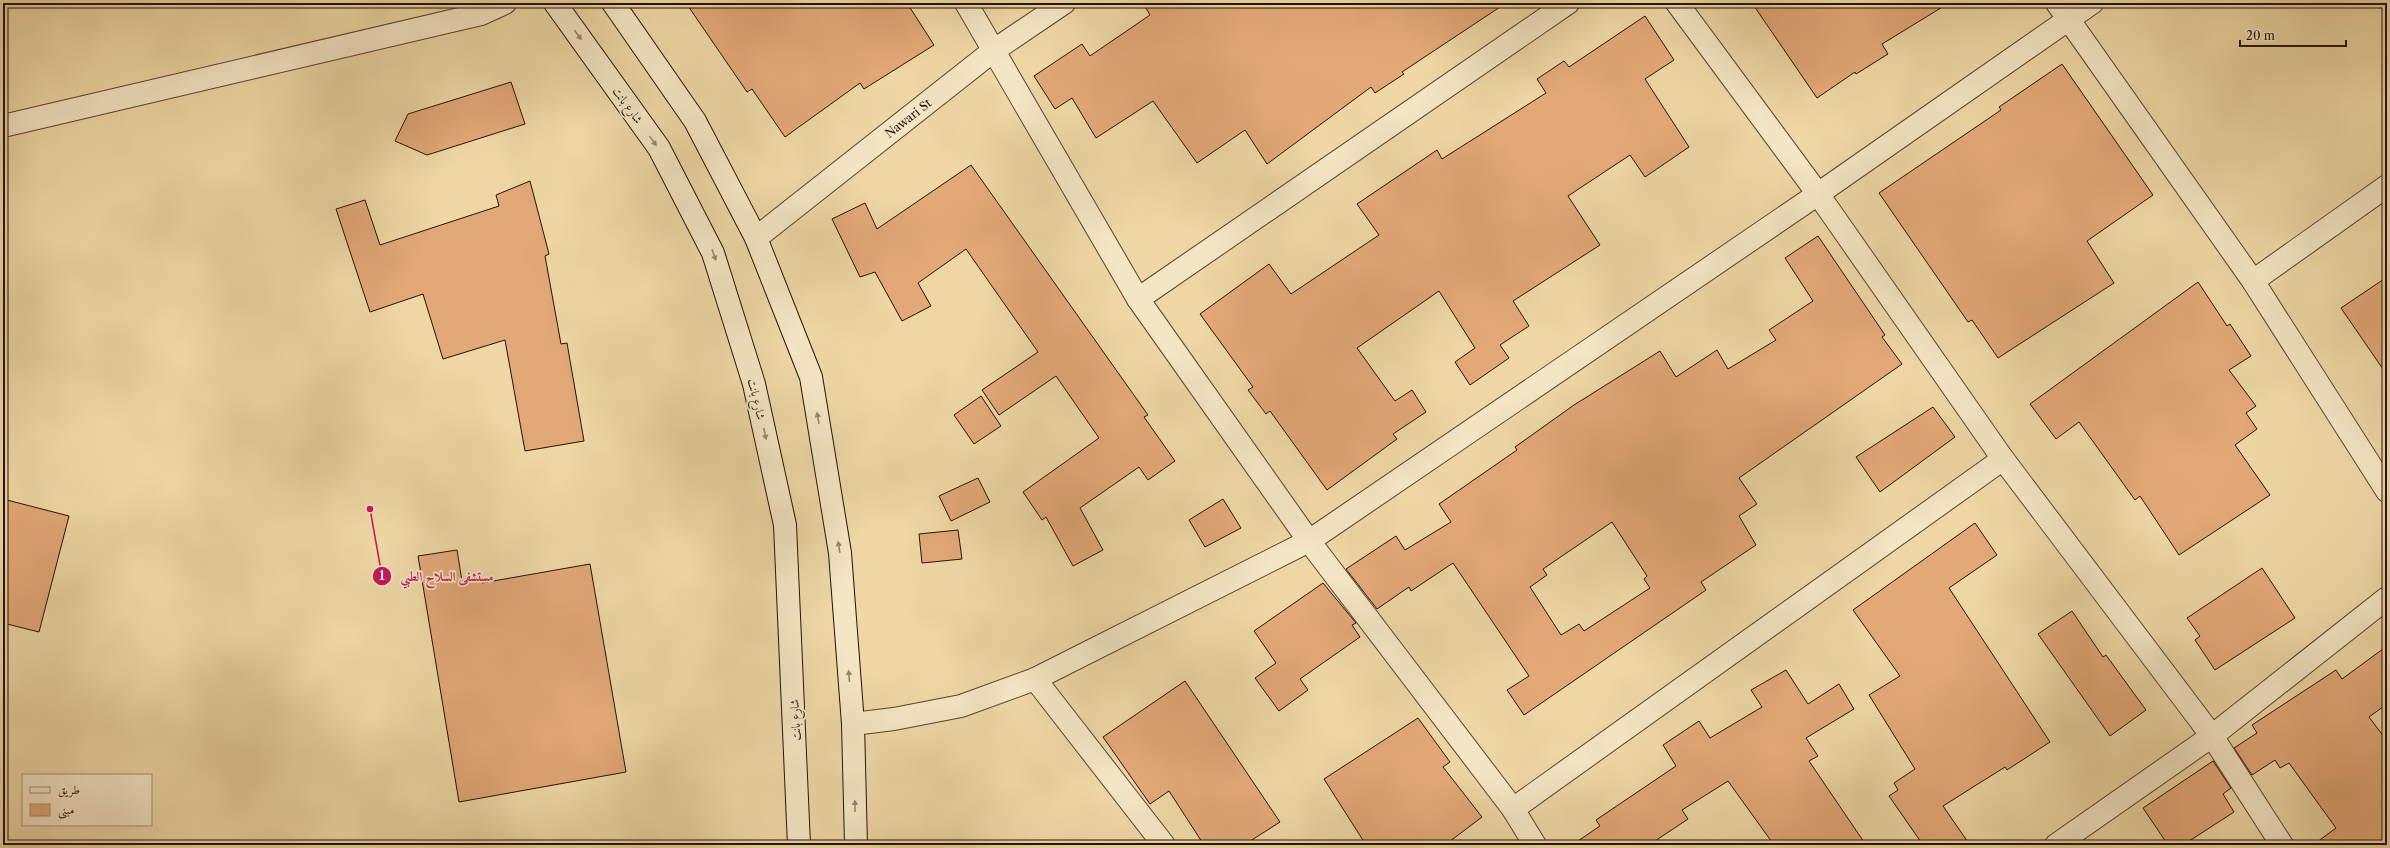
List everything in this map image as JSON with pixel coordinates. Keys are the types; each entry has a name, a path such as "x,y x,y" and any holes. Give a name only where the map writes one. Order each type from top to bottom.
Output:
{"street":[{"path":"3,126 481,14 505,3"},
{"name":"شارع بانت","path":"555,3 659,148 713,253 754,384 785,525 800,845"},
{"path":"613,3 695,121 756,238 811,377 840,553 852,724 856,845"},
{"path":"966,3 1138,299 1309,541 1513,809 1535,845"},
{"name":"Nawari St","path":"756,238 994,51 1064,3"},
{"path":"1138,299 1568,3"},
{"path":"1677,3 1818,194 2002,460 2212,736 2282,845"},
{"path":"852,724 894,719 961,706 1035,679 1309,541 1818,194 2063,11 2092,3"},
{"path":"2063,11 2252,281 2387,491"},
{"path":"2252,281 2387,186"},
{"path":"1513,809 2002,460"},
{"path":"2056,845 2212,736 2387,598"},
{"path":"1035,679 1164,845"}],"building":[{"path":"686,3 907,3 934,45 864,89 860,83 785,137 752,89 747,92"},
{"path":"1143,3 1506,3 1402,72 1404,74 1375,93 1371,87 1267,164 1245,130 1197,163 1153,101 1096,138 1072,98 1055,109 1034,76 1082,44 1090,56 1150,15"},
{"path":"1752,3 1949,3 1882,44 1888,54 1856,74 1855,72 1817,98"},
{"path":"1645,16 1674,60 1645,79 1689,147 1645,177 1630,155 1568,196 1600,245 1513,301 1529,326 1500,345 1509,358 1470,385 1455,362 1475,348 1439,291 1357,348 1395,401 1412,390 1426,412 1393,434 1397,439 1327,490 1270,411 1266,414 1248,390 1253,387 1200,314 1269,264 1291,294 1379,235 1357,204 1437,150 1442,159 1546,93 1537,79 1564,61 1569,67"},
{"path":"2062,64 2153,195 2087,241 2114,283 1998,358 1972,320 1968,322 1879,193 2001,110 1999,107"},
{"path":"511,82 525,124 427,155 395,141 408,114"},
{"path":"971,165 1148,415 1144,417 1175,461 1148,480 1139,467 1080,508 1103,550 1073,566 1046,517 1042,520 1023,492 1099,438 1056,376 999,415 982,390 1038,352 966,249 918,283 931,306 902,321 875,272 860,277 832,219 865,203 877,229"},
{"path":"530,181 549,254 545,256 561,344 567,343 584,441 525,451 505,340 443,359 423,294 370,312 336,209 365,200 380,245 499,206 496,195"},
{"path":"1818,236 1885,335 1882,337 1902,364 1739,478 1757,504 1739,516 1756,545 1701,582 1706,590 1524,715 1507,690 1529,676 1453,563 1411,591 1409,587 1377,609 1346,569 1396,536 1405,550 1451,522 1439,504 1517,450 1515,447 1574,405 1660,351 1676,377 1717,350 1728,369 1776,340 1769,330 1813,301 1785,258","holes":["1612,522 1647,576 1644,579 1650,588 1584,631 1579,624 1561,635 1530,587 1547,575 1543,569"]},
{"path":"2387,277 2387,375 2341,308"},
{"path":"2198,282 2227,326 2230,324 2251,356 2229,370 2256,406 2246,413 2257,429 2235,445 2270,495 2179,555 2140,496 2135,500 2079,422 2056,439 2030,404"},
{"path":"981,396 1001,426 974,444 954,415"},
{"path":"1933,407 1955,437 1880,492 1856,457"},
{"path":"978,478 990,502 951,521 939,496"},
{"path":"3,499 69,516 39,632 3,623"},
{"path":"1223,499 1241,528 1205,547 1189,520"},
{"path":"1975,523 1997,555 1949,588 2050,742 2007,770 2005,767 1943,806 1970,845 1923,845 1889,796 1898,790 1894,783 1915,769 1869,695 1900,676 1853,610"},
{"path":"958,530 962,559 922,563 919,534"},
{"path":"457,550 462,581 481,577 482,583 590,564 626,772 459,802 418,556"},
{"path":"2262,568 2295,618 2215,670 2195,640 2200,636 2187,618"},
{"path":"1323,583 1356,623 1352,625 1360,637 1300,679 1308,690 1279,711 1255,678 1276,663 1254,631"},
{"path":"2072,611 2103,657 2106,655 2146,710 2110,736 2038,634"},
{"path":"2387,646 2387,704 2369,717 2387,741 2387,845 2313,845 2336,828 2289,763 2280,768 2275,760 2252,775 2234,748 2257,733 2252,725 2336,670 2342,679"},
{"path":"1786,670 1808,704 1839,684 1854,709 1806,738 1818,756 1809,761 1866,845 1774,845 1728,781 1682,810 1688,819 1649,845 1572,845 1600,826 1596,820 1676,766 1663,745 1699,721 1710,738 1762,707 1751,690"},
{"path":"1185,681 1280,822 1244,845 1204,845 1169,791 1150,804 1103,737"},
{"path":"1418,718 1450,762 1443,767 1482,817 1445,845 1366,845 1324,779"},
{"path":"2213,761 2231,788 2223,794 2234,812 2183,845 2168,845 2143,808"}],"place":[{"name":"مستشفى السلاح الطبي","path":"370,509"}]}
